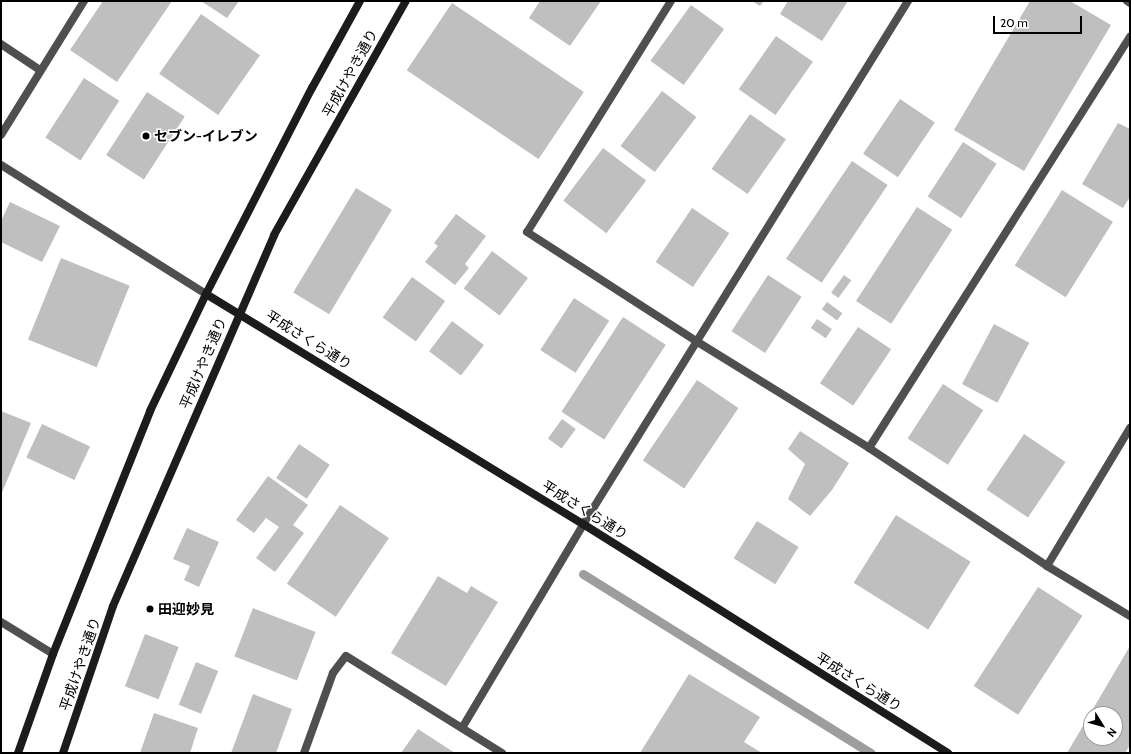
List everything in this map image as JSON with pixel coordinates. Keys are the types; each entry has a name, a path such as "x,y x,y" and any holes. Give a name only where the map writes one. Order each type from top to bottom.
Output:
{"street":[{"path":"1,135 84,1"},
{"name":"平成けやき通り","path":"18,753 53,654 150,411 206,294 312,88 360,1"},
{"name":"平成けやき通り","path":"63,753 114,606 239,313 274,235 406,1"},
{"path":"671,1 527,232 696,341 869,448 1046,566 1130,616"},
{"path":"462,728 583,524 908,1"},
{"path":"869,448 1130,37"},
{"path":"1,44 40,70"},
{"path":"1,165 206,294"},
{"name":"平成さくら通り","path":"206,294 583,524 948,753"},
{"path":"1046,566 1130,428"},
{"path":"1,622 53,654"},
{"path":"304,753 333,673 346,656 502,753"}],"building":[{"path":"103,1 172,1 117,82 70,50"},
{"path":"201,1 239,1 227,18"},
{"path":"540,1 601,1 570,46 529,18"},
{"path":"752,1 764,1 760,6"},
{"path":"788,1 848,1 822,41 780,14"},
{"path":"1030,1 1070,1 1111,25 1024,171 954,130"},
{"path":"452,3 584,92 539,159 407,70"},
{"path":"691,5 724,29 684,85 650,61"},
{"path":"201,14 260,55 218,115 159,74"},
{"path":"776,36 813,62 776,115 739,89"},
{"path":"84,78 119,101 81,160 45,138"},
{"path":"662,91 696,117 655,172 620,146"},
{"name":"セブン-イレブン","path":"147,92 185,117 144,179 106,155"},
{"path":"900,99 935,122 898,177 863,154"},
{"path":"750,114 786,139 748,194 712,169"},
{"path":"1118,123 1130,129 1130,197 1123,208 1082,184"},
{"path":"963,142 997,164 961,218 928,197"},
{"path":"603,148 646,180 606,233 563,201"},
{"path":"852,161 888,185 822,283 786,259"},
{"path":"356,188 392,210 329,314 293,293"},
{"path":"1062,190 1113,222 1066,297 1015,265"},
{"path":"10,202 60,226 42,262 1,242 1,221"},
{"path":"917,207 952,230 891,324 856,301"},
{"path":"692,208 729,233 693,287 656,262"},
{"path":"456,214 486,236 465,264 469,268 455,285 425,262 438,246 434,243"},
{"path":"492,251 528,278 500,316 464,289"},
{"path":"61,258 130,286 97,367 28,340"},
{"path":"768,275 802,297 765,353 732,331"},
{"path":"844,275 851,280 838,298 831,293"},
{"path":"412,277 445,301 416,342 383,317"},
{"path":"574,298 609,321 575,373 540,350"},
{"path":"827,302 842,313 837,320 822,309"},
{"path":"623,317 666,345 604,440 561,412"},
{"path":"817,319 832,329 826,338 811,328"},
{"path":"452,321 484,345 461,375 429,351"},
{"path":"994,324 1029,343 997,403 962,384"},
{"path":"858,327 891,349 853,406 820,383"},
{"path":"697,380 738,408 684,488 643,460"},
{"path":"943,384 983,410 948,465 908,439"},
{"path":"1,411 31,423 1,495"},
{"path":"562,419 576,429 562,448 548,438"},
{"path":"42,424 90,446 74,480 26,458"},
{"path":"800,431 849,463 832,490 810,516 788,499 805,464 788,449"},
{"path":"1024,434 1065,462 1028,518 987,490"},
{"path":"299,444 330,465 307,499 276,478"},
{"path":"268,476 308,505 293,525 304,533 275,572 256,558 279,527 266,518 254,533 236,520"},
{"path":"340,505 389,538 336,617 287,584"},
{"path":"896,515 971,562 928,629 854,583"},
{"path":"757,521 799,547 775,584 734,558"},
{"path":"187,528 219,542 199,587 184,580 190,566 173,559"},
{"path":"438,576 467,593 471,586 498,602 446,686 391,653"},
{"path":"1038,587 1082,616 1018,715 974,686"},
{"path":"253,608 316,632 297,681 234,657"},
{"path":"145,634 179,647 159,699 125,686"},
{"path":"1130,646 1130,745 1125,753 1067,753 1083,726 1083,746 1123,746 1123,706 1095,706"},
{"path":"196,662 218,671 201,714 179,705"},
{"path":"689,674 760,717 744,742 762,753 640,753"},
{"path":"253,694 292,709 276,753 231,753"},
{"path":"154,713 198,728 190,753 140,753"},
{"path":"418,729 455,753 401,753"}],"waterway":[{"path":"583,574 871,753"}],"place":[{"name":"セブン-イレブン","path":"146,136"},
{"name":"田迎妙見","path":"150,609"}]}
